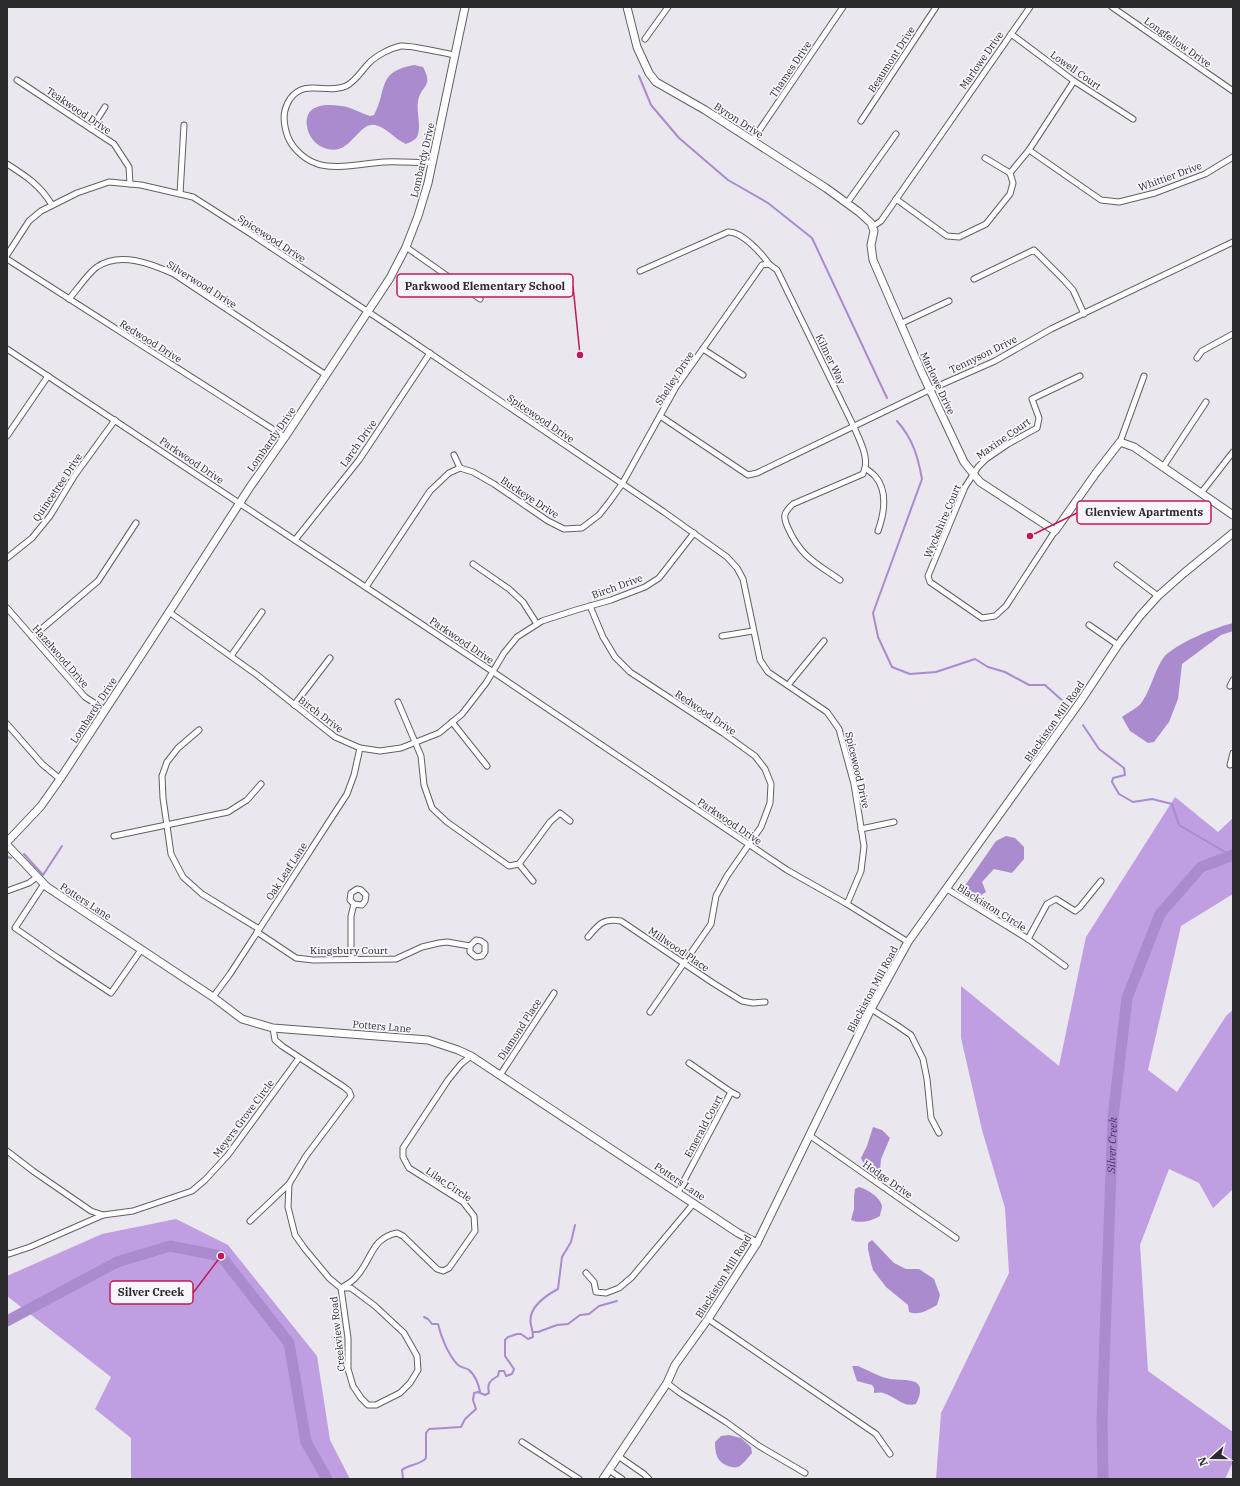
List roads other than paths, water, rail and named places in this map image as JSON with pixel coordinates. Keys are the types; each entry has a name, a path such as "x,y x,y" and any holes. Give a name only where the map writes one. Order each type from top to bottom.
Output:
{"main road":[{"name":"Lombardy Drive","path":"7,844 41,806 60,779 239,503 285,437 390,278 406,247 418,216 432,163 465,7"},
{"name":"Byron Drive","path":"627,7 637,48 648,73 656,82 705,110 826,188 871,223 872,227"},
{"name":"Marlowe Drive","path":"872,227 874,231 871,245 873,260 929,390 964,462 980,482 1055,531"},
{"path":"1055,531 1120,442 1134,447 1233,515"},
{"name":"Blackiston Mill Road","path":"603,1479 667,1383 675,1365 708,1319 757,1243 871,1009 908,942 1074,710 1118,645 1158,596 1184,572 1233,533"},
{"name":"Potters Lane","path":"7,844 44,884 213,997 242,1019 273,1028 428,1040 458,1050 471,1056 738,1233 757,1243"}],"street":[{"path":"645,39 668,7"},
{"name":"Thames Drive","path":"752,141 843,7"},
{"name":"Beaumont Drive","path":"861,121 936,7"},
{"name":"Marlowe Drive","path":"872,227 881,221 1030,7"},
{"name":"Longfellow Drive","path":"1112,7 1233,91"},
{"name":"Lowell Court","path":"1011,34 1074,81 1132,119"},
{"path":"432,163 395,161 333,166 315,163 296,150 287,136 284,120 286,106 295,93 309,87 333,89 346,86 356,78 371,61 391,49 403,46 455,54"},
{"name":"Teakwood Drive","path":"18,80 114,144 129,167 130,184"},
{"path":"1010,174 1029,150 1074,81"},
{"path":"91,129 105,107"},
{"path":"180,194 184,125"},
{"path":"847,203 896,134"},
{"name":"Whittier Drive","path":"1029,150 1101,200 1119,202 1155,193 1205,174 1233,157"},
{"path":"896,199 947,236 960,237 986,224 1010,194 1013,183 1010,174 985,158"},
{"path":"7,164 32,180 46,194 52,205"},
{"name":"Spicewood Drive","path":"7,255 29,221 41,211 78,193 109,182 141,185 193,197 368,311 727,557 737,568 742,580 760,660 768,672 827,712 839,729 854,784 864,846 861,871 847,904"},
{"name":"Kilmer Way","path":"640,271 728,232 739,235 761,252 769,264 777,270 854,427 863,451 866,463 865,468"},
{"name":"Tennyson Drive","path":"660,416 748,475 757,473 929,390 996,361 1051,329 1233,242"},
{"path":"406,247 480,299"},
{"path":"974,279 1034,250 1073,290 1084,314"},
{"name":"Redwood Drive","path":"7,259 285,437"},
{"name":"Silverwood Drive","path":"69,299 97,267 109,261 122,259 153,265 174,274 326,374"},
{"name":"Shelley Drive","path":"622,484 676,387 762,265 769,264"},
{"path":"900,324 949,301"},
{"path":"1197,358 1202,350 1233,334"},
{"name":"Parkwood Drive","path":"7,349 366,587 787,870 847,904 908,942"},
{"path":"703,349 743,375"},
{"name":"Larch Drive","path":"295,540 359,460 430,353"},
{"path":"7,436 48,376"},
{"name":"Maxine Court","path":"974,474 978,467 986,459 1008,444 1037,428 1039,418 1032,399 1080,376"},
{"path":"1120,442 1144,376"},
{"path":"1163,467 1206,402"},
{"name":"Quincetree Drive","path":"7,558 32,538 50,516 75,475 115,420"},
{"path":"1201,493 1233,452"},
{"path":"366,587 430,491 449,473 460,468 454,455"},
{"name":"Buckeye Drive","path":"460,468 473,472 494,484 548,521 564,529 582,528 599,515 622,484"},
{"path":"840,580 804,555 792,537 784,519 786,510 793,504 863,474 865,468 875,476 883,493 883,516 878,531"},
{"name":"Wyckshire Court","path":"974,474 965,487 928,576 930,582 935,587 982,618 995,616 1006,606 1055,531"},
{"path":"32,637 98,581 136,523"},
{"name":"Birch Drive","path":"169,612 257,675 335,737 360,748 380,751 401,748 439,733 462,714 517,637 548,619 611,600 645,587 659,578 694,534"},
{"path":"473,564 509,589 523,602 537,624"},
{"path":"1117,565 1158,596"},
{"name":"Redwood Drive","path":"590,606 603,637 615,657 630,672 723,733 755,756 765,769 771,784 770,803 761,827 727,876 716,896 711,924 650,1012"},
{"name":"Hazelwood Drive","path":"7,608 85,697 105,710"},
{"path":"231,656 262,612"},
{"path":"1089,625 1118,645"},
{"path":"722,636 754,631"},
{"path":"788,685 824,641"},
{"path":"294,705 330,658"},
{"path":"1230,686 1233,680"},
{"path":"398,702 421,756 424,785 432,808 446,822 509,866 519,864 550,822 560,813 570,821"},
{"path":"452,722 487,766"},
{"path":"7,724 42,764 60,779"},
{"name":"Kingsbury Court","path":"199,730 178,748 167,762 162,776 163,798 168,824 171,854 183,877 202,894 296,958 313,960 396,958 422,947 439,943 447,942 470,946"},
{"name":"Oak Leaf Lane","path":"213,997 347,794 354,775 360,748"},
{"path":"1230,765 1233,753"},
{"path":"114,836 228,812 247,800 261,784"},
{"path":"861,829 894,822"},
{"path":"519,864 533,881"},
{"path":"7,891 28,883 37,877"},
{"name":"Blackiston Circle","path":"1028,940 1047,904 1056,899 1075,911 1102,881"},
{"path":"44,884 15,928 58,958 111,993 142,950"},
{"name":"Blackiston Circle","path":"946,890 1028,940 1065,966"},
{"path":"351,959 351,916 354,904"},
{"name":"Millwood Place","path":"588,937 600,924 610,919 621,921 742,1001 753,1004 764,1002"},
{"name":"Diamond Place","path":"500,1075 554,993"},
{"path":"871,1009 910,1035 923,1059 927,1079 931,1118 939,1133"},
{"path":"250,1220 289,1184 306,1156 350,1096 349,1091 344,1087 299,1058 275,1040 273,1028"},
{"name":"Lilac Circle","path":"341,1288 356,1278 369,1259 376,1244 389,1234 397,1232 403,1236 437,1269 443,1271 449,1268 475,1231 474,1216 470,1209 463,1202 409,1168 403,1157 403,1148 448,1080 461,1064 471,1056"},
{"name":"Meyers Grove Circle","path":"7,1253 9,1254 30,1247 103,1215 133,1211 192,1191 205,1180 228,1155 299,1058"},
{"name":"Emerald Court","path":"678,1192 731,1092 689,1063"},
{"path":"731,1092 737,1095"},
{"name":"Hodge Drive","path":"809,1135 956,1238"},
{"path":"7,1151 91,1211 103,1215"},
{"name":"Creekview Road","path":"289,1184 288,1207 296,1235 305,1249 329,1278 341,1288 351,1288 375,1306 404,1333 416,1356 418,1370 410,1383 400,1393 376,1405 368,1405 353,1386 348,1369 348,1338 341,1288"},
{"path":"586,1273 594,1282 596,1292 606,1293 619,1288 632,1277 694,1203"},
{"path":"708,1319 876,1434 890,1454"},
{"path":"667,1383 759,1446 805,1473"},
{"path":"522,1442 579,1479"},
{"path":"618,1456 649,1479"},
{"path":"609,1470 622,1479"}],"waterway":[{"path":"639,76 651,105 679,138 728,180 768,203 812,238 887,398"},
{"path":"897,421 911,441 919,463 922,479 873,613 878,637 892,667 910,674 936,672 975,659 988,667 1005,672 1029,685 1045,685 1065,703"},
{"path":"1083,725 1099,749 1124,768 1125,775 1113,778 1112,782 1119,794 1133,802 1152,799 1172,804 1179,825 1232,856"},
{"path":"24,854 43,875 62,846"},
{"name":"Silver Creek","path":"1103,1479 1102,1420 1113,1117 1127,998 1160,914 1201,867 1233,855"},
{"path":"7,857 11,858"},
{"path":"403,1479 402,1470 421,1462 426,1458 426,1433 429,1429 461,1427 465,1419 476,1409 473,1400 474,1393 478,1392 485,1395 489,1393 489,1383 498,1376 499,1371 504,1371 506,1376 512,1374 514,1369 505,1356 505,1340 508,1337 517,1334 521,1334 528,1339 533,1337 530,1319 532,1313 538,1303 558,1289 562,1257 571,1242 575,1225"},
{"name":"Silver Creek","path":"7,1321 117,1262 170,1246 221,1256 289,1343 306,1442 327,1479"},
{"path":"533,1332 538,1332 557,1325 568,1324 580,1315 589,1314 599,1306 617,1301"},
{"path":"424,1317 432,1324 438,1324 443,1340 454,1360 458,1365 471,1372 479,1386 480,1392"}],"place":[{"name":"Parkwood Elementary School","path":"580,355"},
{"name":"Glenview Apartments","path":"1030,536"},
{"name":"Silver Creek","path":"221,1256"}]}
